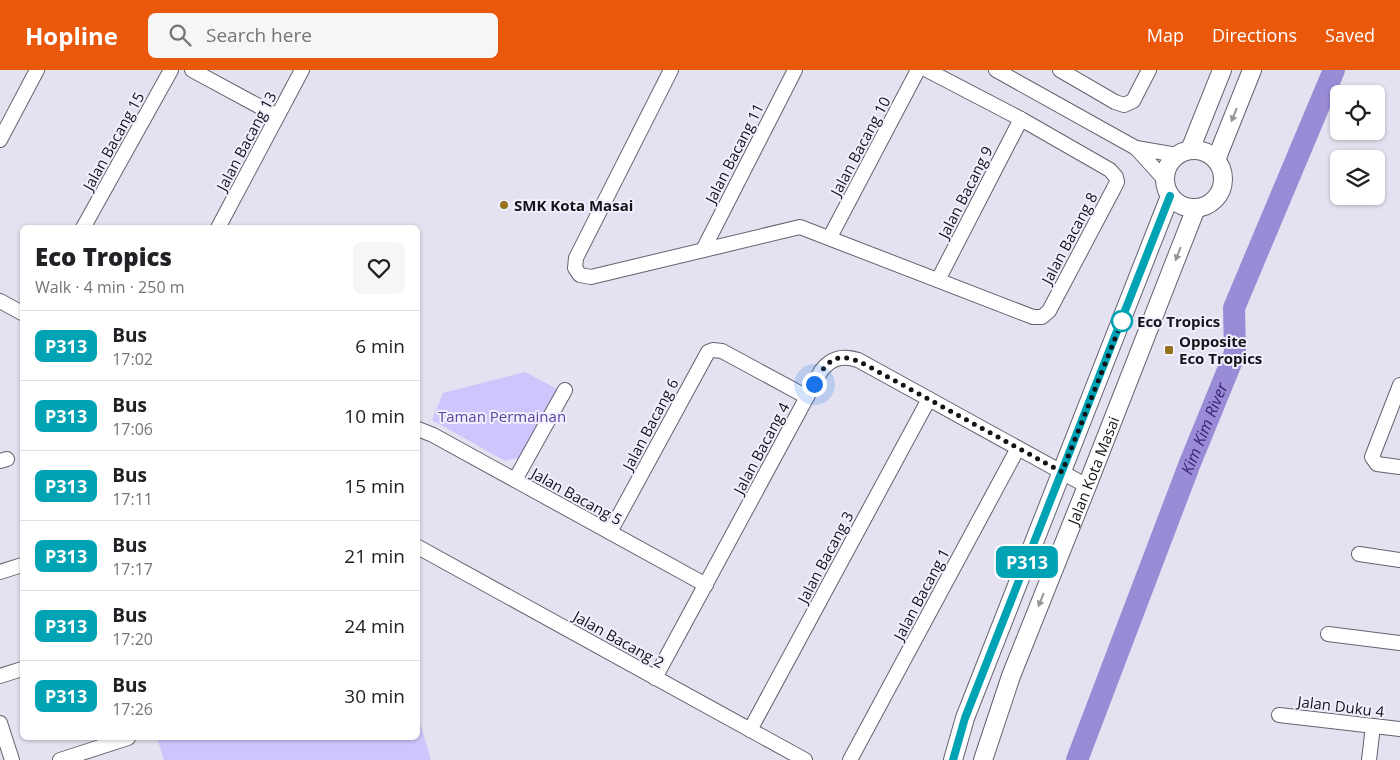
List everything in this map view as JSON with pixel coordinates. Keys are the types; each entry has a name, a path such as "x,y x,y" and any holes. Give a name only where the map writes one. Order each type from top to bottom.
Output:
{"main road":[{"path":"1183,153 1222,70"},
{"path":"1216,160 1252,70"},
{"path":"1199,151 1208,154 1216,160 1221,168 1222,186 1219,195 1213,202 1196,208 1186,207 1177,203 1168,188 1166,170 1170,162 1183,153 1199,151"},
{"name":"Jalan Kota Masai","path":"953,760 965,718 1062,472 1168,188"},
{"name":"Jalan Kota Masai","path":"982,760 1011,676 1196,208"}],"street":[{"path":"0,140 37,70"},
{"name":"Jalan Bacang 15","path":"85,225 171,70"},
{"path":"192,70 277,116"},
{"name":"Jalan Bacang 13","path":"220,225 302,70"},
{"path":"670,70 577,256 574,268 580,276 587,278 797,227 830,237 938,280"},
{"name":"Jalan Bacang 11","path":"703,250 794,70"},
{"name":"Jalan Bacang 10","path":"830,237 918,70"},
{"path":"927,70 1021,119"},
{"path":"996,70 1136,148 1168,188"},
{"path":"1060,70 1115,102 1124,105 1133,101 1149,70"},
{"name":"Jalan Bacang 8","path":"938,280 1038,318 1046,315 1114,190 1116,178 1110,170 1021,119"},
{"name":"Jalan Bacang 9","path":"938,280 1021,119"},
{"path":"1136,148 1183,153"},
{"path":"0,301 20,312"},
{"name":"Jalan Bacang 6","path":"610,532 705,356 713,350 718,350 731,356 807,397"},
{"name":"Jalan Bacang 4","path":"655,678 807,397 826,364 833,360 841,357 858,360 1087,486"},
{"path":"1400,385 1373,452 1374,461 1382,465 1400,467"},
{"path":"515,480 565,390"},
{"name":"Jalan Bacang 3","path":"750,730 929,399"},
{"name":"Jalan Bacang 5","path":"420,430 433,435 706,585"},
{"name":"Jalan Bacang 1","path":"851,758 1018,448"},
{"name":"Jalan Bacang 2","path":"420,548 805,760"},
{"path":"1358,554 1400,560"},
{"path":"0,572 20,565"},
{"path":"1328,634 1400,643"},
{"path":"0,676 20,670"},
{"name":"Jalan Duku 4","path":"1279,714 1400,730"},
{"path":"0,723 12,760"},
{"path":"1368,760 1373,726"},
{"path":"60,760 122,740"}],"green space":[{"name":"Taman Permainan","path":"525,372 559,390 522,457 505,461 432,420 443,393"},
{"path":"420,723 431,760 164,760 158,740 420,740"}],"waterway":[{"name":"Kim Kim River","path":"1077,760 1190,463 1235,353 1234,308 1334,70"}],"bus line":[{"name":"P313","path":"953,760 965,718 1170,196"}],"place":[{"name":"SMK Kota Masai","path":"504,205"},
{"name":"Eco Tropics","path":"1122,321"},
{"name":"Opposite Eco Tropics","path":"1169,350"}],"route":[{"path":"814,384 826,364 833,360 841,357 858,360 1062,472 1122,321"}]}
